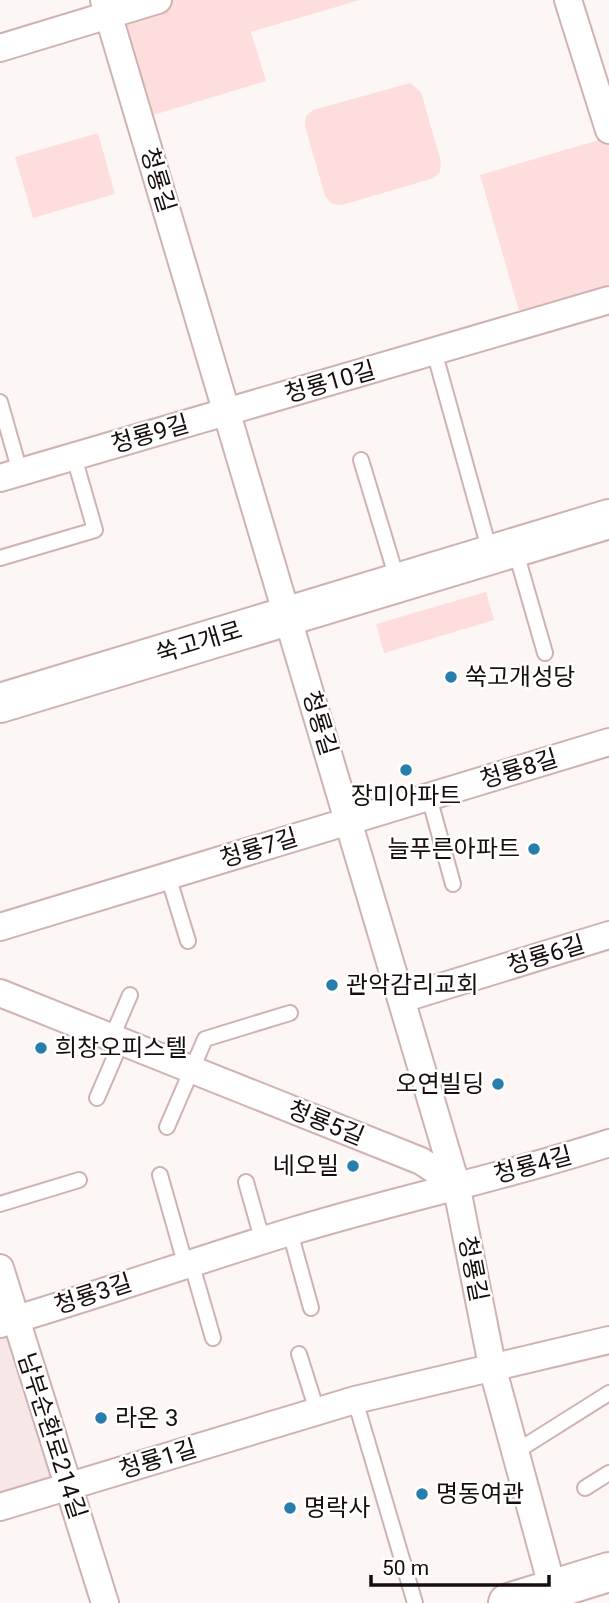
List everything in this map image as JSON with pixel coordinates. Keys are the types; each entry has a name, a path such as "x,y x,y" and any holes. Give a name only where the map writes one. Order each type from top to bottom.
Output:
{"main road":[{"name":"쑥고개로","path":"0,703 609,519"},
{"path":"508,1603 555,1597 609,1572"}],"street":[{"path":"0,48 107,8 158,0"},
{"path":"568,0 609,130"},
{"name":"청룡길","path":"107,8 456,1184 493,1370 555,1597"},
{"name":"청룡10길","path":"227,412 609,300"},
{"name":"청룡9길","path":"10,475 227,412"},
{"name":"청룡8길","path":"349,821 609,742"},
{"name":"청룡7길","path":"0,928 349,821"},
{"name":"청룡6길","path":"402,999 609,935"},
{"name":"청룡5길","path":"0,993 421,1161 456,1184"},
{"name":"청룡4길","path":"456,1184 529,1169 609,1143"},
{"name":"청룡3길","path":"7,1322 188,1262 456,1184"},
{"name":"남부순환로214길","path":"0,1268 7,1322 69,1486 105,1603"},
{"name":"청룡1길","path":"0,1507 355,1400 493,1370 609,1340"}],"lane":[{"path":"433,352 503,551 545,653"},
{"name":"청룡9길","path":"0,402 10,475"},
{"path":"0,558 95,530 74,457"},
{"path":"361,460 398,582"},
{"path":"429,797 453,884"},
{"path":"168,876 188,942"},
{"path":"96,1098 130,995"},
{"path":"167,1127 205,1039 290,1013"},
{"path":"160,1175 213,1338"},
{"path":"0,1203 79,1180"},
{"path":"246,1182 262,1242"},
{"path":"290,1232 311,1308"},
{"path":"299,1354 317,1411"},
{"path":"517,1451 609,1393"},
{"path":"355,1400 415,1603"},
{"path":"585,1488 609,1474"}],"shaded area":[{"path":"158,0 360,0 251,32 266,81 140,119 109,16"},
{"path":"410,83 421,92 441,162 440,172 434,178 342,205 332,204 325,196 305,126 306,116 313,110"},
{"path":"98,133 115,194 33,218 15,157"},
{"path":"609,137 609,300 523,325 480,175"},
{"path":"486,592 494,620 384,653 376,624"},
{"path":"15,1320 69,1486 0,1507 0,1324"}],"place":[{"name":"쑥고개성당","path":"451,677"},
{"name":"장미아파트","path":"406,770"},
{"name":"늘푸른아파트","path":"534,849"},
{"name":"관악감리교회","path":"332,985"},
{"name":"희창오피스텔","path":"41,1048"},
{"name":"오연빌딩","path":"498,1084"},
{"name":"네오빌","path":"353,1166"},
{"name":"라온 3","path":"101,1418"},
{"name":"명동여관","path":"422,1494"},
{"name":"명락사","path":"290,1508"}]}
